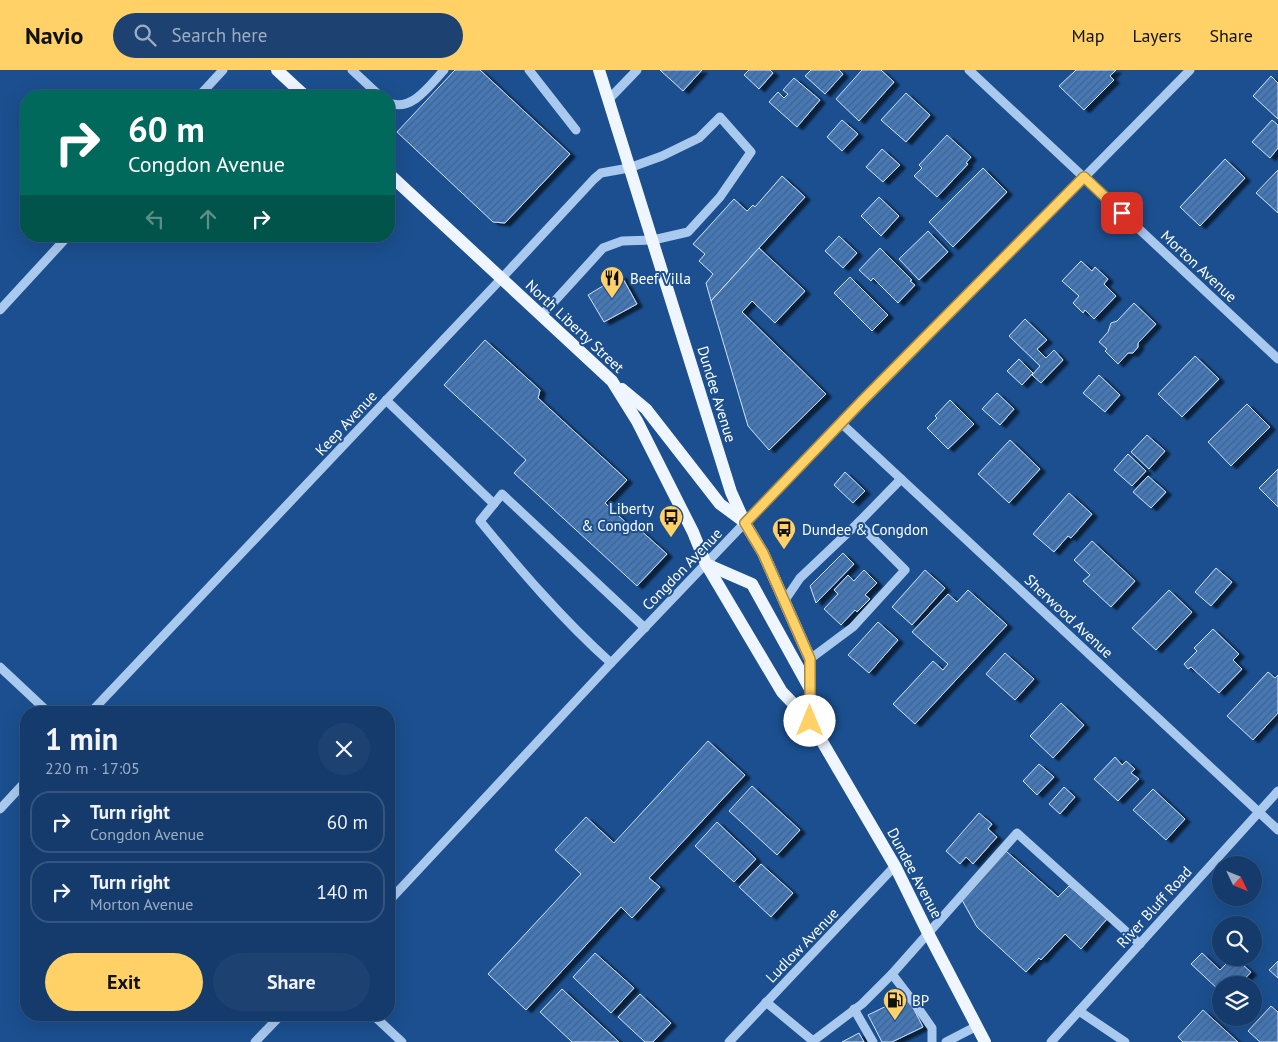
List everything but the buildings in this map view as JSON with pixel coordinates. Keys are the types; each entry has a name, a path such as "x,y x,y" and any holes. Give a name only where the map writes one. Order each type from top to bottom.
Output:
{"main road":[{"path":"277,70 299,90"},
{"name":"Dundee Avenue","path":"599,70 731,492 745,523 763,553 810,659 810,721"},
{"name":"North Liberty Street","path":"395,180 612,380 637,421 693,532 706,564"},
{"path":"612,380 646,409 720,504 745,523"},
{"path":"706,564 752,584 810,689"},
{"name":"Dundee Avenue","path":"706,564 782,692 810,721 895,866 985,1042"}],"street":[{"path":"204,90 223,70"},
{"path":"352,70 374,90"},
{"path":"395,104 401,106 420,96 444,70"},
{"path":"528,70 576,130"},
{"path":"609,99 636,70"},
{"name":"Morton Avenue","path":"969,70 1278,359"},
{"name":"Congdon Avenue","path":"395,895 611,663 841,423 1190,70"},
{"name":"Keep Avenue","path":"97,706 502,279 594,179 601,173 629,168 662,156 699,138 720,117 751,152 720,197 688,232 653,240"},
{"path":"541,316 603,248 622,241 653,240"},
{"path":"0,310 62,242"},
{"path":"386,400 494,504"},
{"name":"Sherwood Avenue","path":"841,423 1278,830"},
{"path":"785,600 800,578 901,479"},
{"path":"611,663 589,643 525,576 480,522 502,494 645,628"},
{"path":"810,659 853,627 905,570 858,523"},
{"path":"0,667 42,706"},
{"path":"0,809 20,788"},
{"name":"River Bluff Road","path":"1051,1042 1278,791"},
{"path":"766,1002 813,1042 854,1009 892,974 1017,833 1140,944"},
{"name":"Ludlow Avenue","path":"729,1042 895,866"},
{"path":"892,974 932,1028 932,1042"},
{"path":"854,1009 873,1042"},
{"path":"1079,1011 1124,1042"},
{"path":"255,1042 275,1021"},
{"path":"379,1021 402,1042"},
{"path":"946,1042 977,1026"}],"place":[{"name":"Beef Villa","path":"612,299"},
{"name":"Liberty & Congdon","path":"671,538"},
{"name":"Dundee & Congdon","path":"784,550"},
{"name":"BP","path":"895,1021"}],"route":[{"path":"810,721 810,659 763,553 745,523 864,399 1084,177 1122,213"}]}
